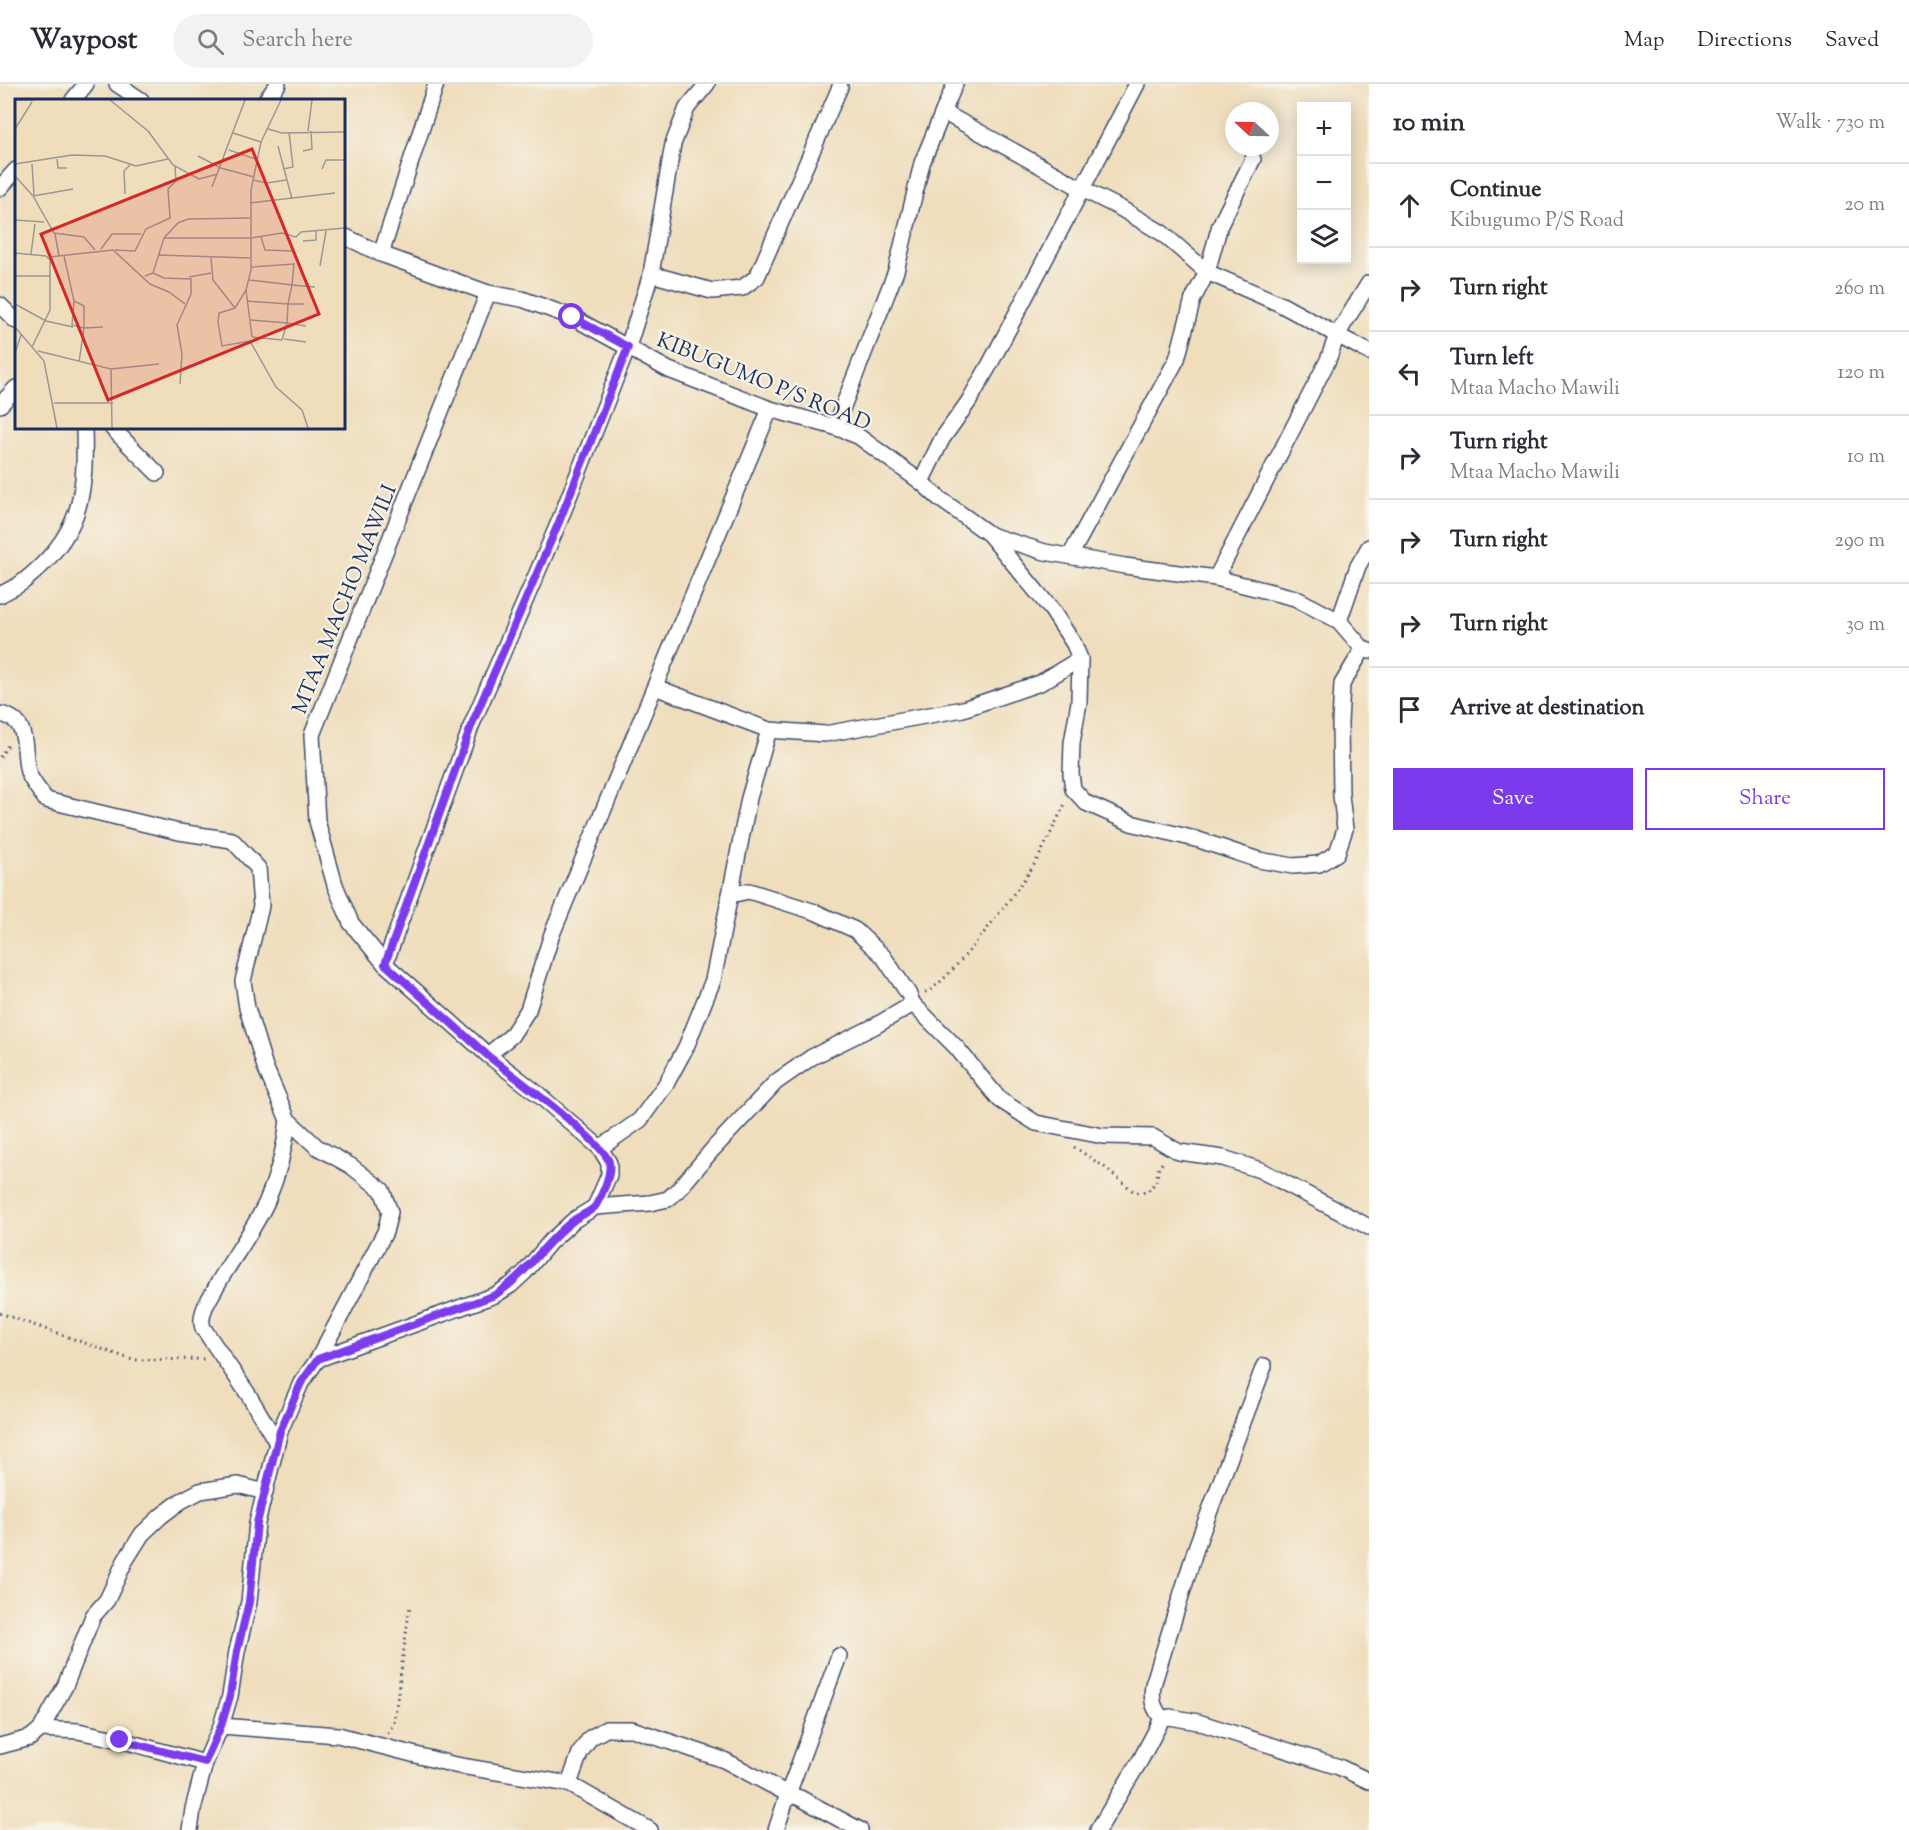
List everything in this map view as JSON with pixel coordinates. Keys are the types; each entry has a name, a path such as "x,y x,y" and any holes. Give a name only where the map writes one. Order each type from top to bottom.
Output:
{"street":[{"path":"74,99 86,84"},
{"path":"117,84 140,99"},
{"path":"267,99 278,84"},
{"path":"381,255 436,84"},
{"path":"385,964 472,724 563,513 628,347 651,274 673,144 687,108 707,84"},
{"path":"835,427 896,272 922,163 955,84"},
{"path":"921,482 942,439 969,401 990,364 1137,84"},
{"path":"651,274 712,291 742,288 758,277 840,87"},
{"path":"943,112 1162,233 1207,272 1280,304 1369,352"},
{"path":"1070,556 1177,359 1193,299 1207,272 1220,225 1253,159"},
{"path":"0,188 15,171"},
{"name":"KIBUGUMO P/S ROAD","path":"345,237 381,255 488,293 522,299 572,317 669,370 770,409 835,427 858,436 921,482 940,499 989,534 1051,609 1074,644 1080,659 1079,702 1072,743 1073,789"},
{"path":"1216,578 1328,360 1337,335 1369,283"},
{"name":"MTAA MACHO MAWILI","path":"488,293 312,735 317,821 335,885 351,923 385,964 488,1055 538,1094 600,1148"},
{"path":"0,305 15,320"},
{"path":"0,405 15,389"},
{"path":"488,1055 511,1036 528,1010 552,934 770,409"},
{"path":"0,595 22,583 45,562 60,546 71,527 82,494 85,466 84,429"},
{"path":"113,429 157,473"},
{"path":"989,534 1045,552 1216,578 1295,598 1338,621 1366,650 1342,684 1341,795 1345,829 1337,853 1319,864 1293,866 1259,860 1199,840 1131,823 1086,803 1073,789"},
{"path":"1338,621 1358,566 1369,547"},
{"path":"655,687 769,730 825,734 963,709 1040,682 1080,659"},
{"path":"0,714 10,716 22,727 29,774 46,800 179,832 232,840 258,868 261,906 243,981 247,1008 265,1067 288,1120 317,1147 351,1166 382,1190 390,1212 385,1232 318,1359 292,1400 277,1443 257,1523 249,1602 237,1651 230,1696 221,1726 205,1762 190,1830"},
{"path":"595,1207 609,1175 609,1162 600,1148 639,1120 666,1084 686,1047 713,980 749,798 769,730"},
{"path":"730,895 749,891 815,912 855,930 883,956 911,998 1000,1100 1036,1123 1103,1136 1153,1137 1179,1152 1223,1158 1260,1170 1369,1227"},
{"path":"318,1359 495,1295 525,1272 550,1242 574,1220 595,1207 650,1203 668,1199 679,1190 713,1149 776,1082 812,1057 875,1026 911,998"},
{"path":"277,1443 203,1328 201,1321 203,1312 267,1201 284,1150 288,1120"},
{"path":"1162,1719 1153,1707 1151,1698 1153,1685 1197,1545 1264,1366"},
{"path":"0,1746 30,1738 41,1729 65,1686 93,1616 107,1600 125,1561 142,1533 174,1506 200,1491 238,1485 265,1492"},
{"path":"776,1830 838,1656"},
{"path":"1098,1830 1162,1719 1170,1717 1198,1722 1339,1767 1369,1781"},
{"path":"221,1726 338,1735 455,1765 569,1784 650,1830"},
{"path":"41,1729 89,1733 205,1762"},
{"path":"569,1784 580,1753 590,1738 606,1729 632,1729 724,1760 860,1830"}],"path":[{"path":"911,998 929,991 945,978 978,938 1030,870 1073,789"},
{"path":"1069,1143 1106,1168 1133,1191 1141,1193 1148,1191 1156,1182 1159,1167 1179,1152"},
{"path":"0,1313 133,1360 224,1358"},
{"path":"382,1745 393,1722 410,1605"}],"route":[{"path":"120,1740 205,1762 221,1726 230,1696 237,1651 249,1602 257,1523 280,1431 301,1383 318,1359 495,1295 511,1285 550,1242 574,1220 595,1207 609,1175 609,1162 600,1148 538,1094 488,1055 385,964 472,724 578,478 628,347 572,317"}]}
